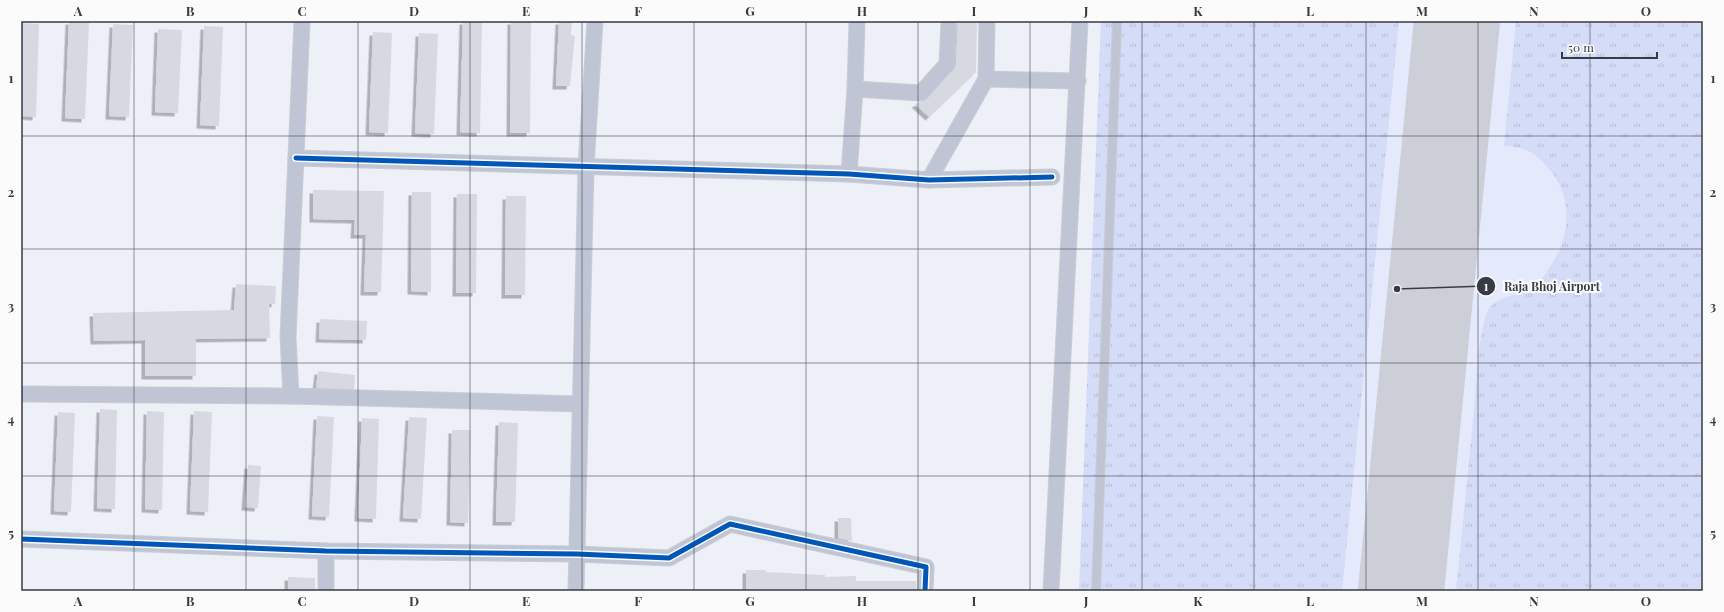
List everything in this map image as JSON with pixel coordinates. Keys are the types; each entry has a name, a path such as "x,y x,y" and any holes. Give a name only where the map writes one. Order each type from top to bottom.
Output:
{"street":[{"path":"291,396 288,337 302,21"},
{"path":"576,591 579,404 586,167 595,21"},
{"path":"849,174 855,89 857,21"},
{"path":"855,89 921,93 947,64 949,21"},
{"path":"929,180 986,79 987,21"},
{"path":"1051,591 1080,21"},
{"path":"986,79 1078,81"},
{"path":"296,158 849,174 929,180 1052,176"},
{"path":"21,394 291,396 579,404"},
{"path":"21,539 326,551 577,554 669,558 730,524 926,567 925,591"},
{"path":"326,551 326,591"}],"lane":[{"path":"1096,591 1117,21"}],"shaded area":[{"path":"1101,21 1703,21 1703,591 1079,591"}],"green space":[{"path":"1101,21 1115,21 1094,591 1079,591"},
{"path":"1121,21 1399,21 1342,591 1100,591"},
{"path":"1516,21 1703,21 1703,591 1456,591 1479,350 1486,315 1493,304 1504,298 1529,289 1543,277 1556,257 1565,232 1566,206 1558,181 1550,170 1535,155 1525,150 1504,146"}],"building":[{"path":"69,21 89,21 85,119 65,118"},
{"path":"463,21 482,21 480,133 460,132"},
{"path":"511,21 531,21 530,133 510,133"},
{"path":"559,21 572,21 571,35 575,36 570,86 556,86"},
{"path":"958,21 977,21 976,72 929,117 915,104 927,99 954,70 956,64"},
{"path":"21,23 39,24 36,117 21,116"},
{"path":"113,24 133,25 129,117 109,116"},
{"path":"204,26 223,27 219,126 200,125"},
{"path":"158,29 182,30 178,113 155,112"},
{"path":"373,32 392,33 388,133 369,132"},
{"path":"419,33 438,34 434,134 415,133"},
{"path":"313,190 384,191 381,292 364,292 366,235 354,235 355,220 313,219"},
{"path":"412,192 431,192 431,292 411,291"},
{"path":"457,194 477,194 476,293 456,293"},
{"path":"506,196 526,196 525,295 505,295"},
{"path":"236,284 276,286 275,304 269,304 270,338 196,339 196,376 145,376 145,340 94,341 93,313 234,310"},
{"path":"320,319 367,321 366,340 319,339"},
{"path":"318,371 355,375 354,389 316,388"},
{"path":"100,409 117,410 115,509 97,508"},
{"path":"147,411 164,412 162,510 145,509"},
{"path":"194,411 212,412 208,512 190,511"},
{"path":"58,412 75,413 71,512 54,511"},
{"path":"317,416 334,417 329,517 312,516"},
{"path":"409,417 427,418 421,519 403,518"},
{"path":"362,418 379,419 376,519 358,518"},
{"path":"499,422 518,423 515,522 496,522"},
{"path":"452,430 471,430 468,523 450,522"},
{"path":"248,465 261,466 258,508 245,507"},
{"path":"838,518 851,518 852,541 838,538"},
{"path":"746,570 766,570 765,572 825,575 825,577 856,576 856,581 916,581 916,591 746,591"},
{"path":"288,577 315,578 315,591 288,591"}],"runway":[{"path":"1401,591 1457,21"}],"cycle path":[{"path":"296,158 849,174 929,180 1052,177"},
{"path":"21,539 326,551 577,554 669,558 730,524 926,567 925,591"}],"place":[{"name":"Raja Bhoj Airport","path":"1397,289"}]}
